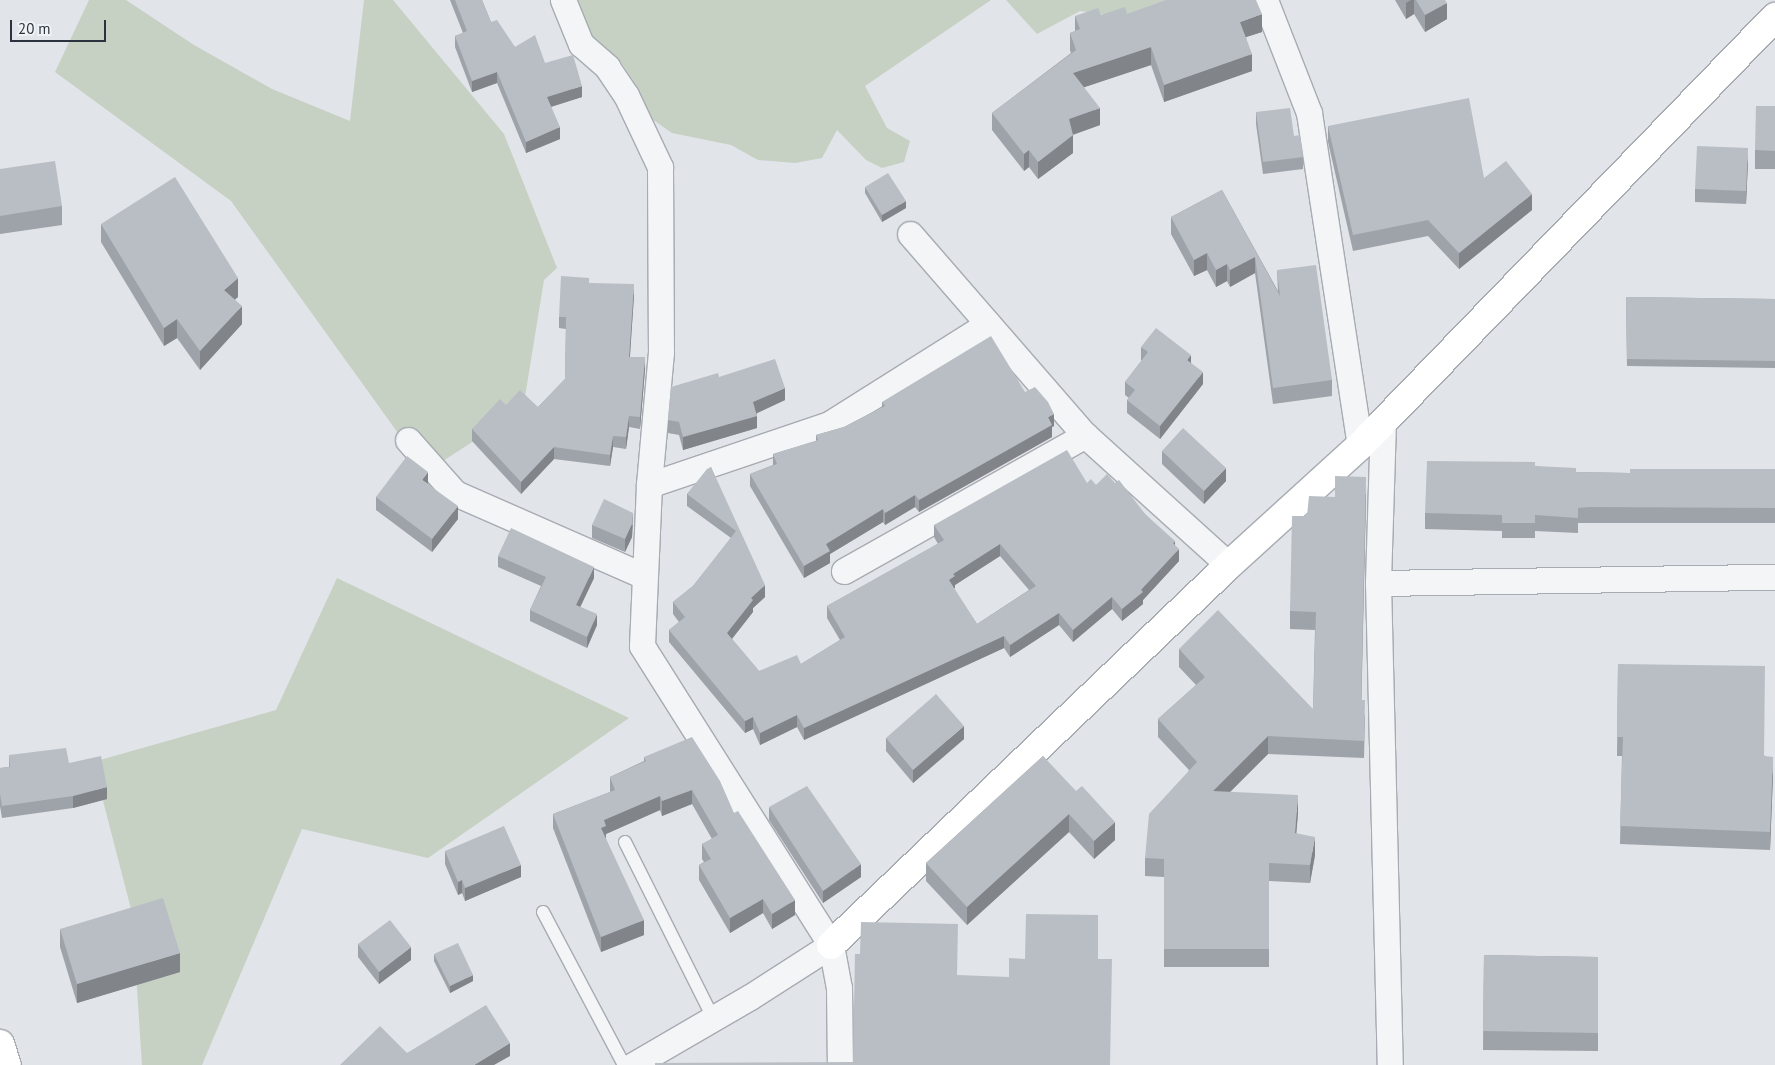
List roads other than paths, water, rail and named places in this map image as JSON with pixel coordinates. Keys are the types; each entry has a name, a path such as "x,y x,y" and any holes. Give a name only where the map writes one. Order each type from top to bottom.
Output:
{"street":[{"path":"563,0 581,44 607,67 626,95 660,167 661,352 649,485 642,646 830,945 839,988 840,1065"},
{"path":"1265,0 1309,113 1360,446"},
{"path":"633,1065 830,945 1229,565 1360,446 1775,17"},
{"path":"910,234 1085,435 1229,565"},
{"path":"649,485 829,424 988,324"},
{"path":"1383,422 1378,584 1390,1065"},
{"path":"844,571 1085,435"},
{"path":"408,440 455,494 644,576"},
{"path":"1378,584 1775,577"},
{"path":"0,1044 7,1065"}],"lane":[{"path":"625,842 713,1018"},
{"path":"543,912 624,1065"}]}
